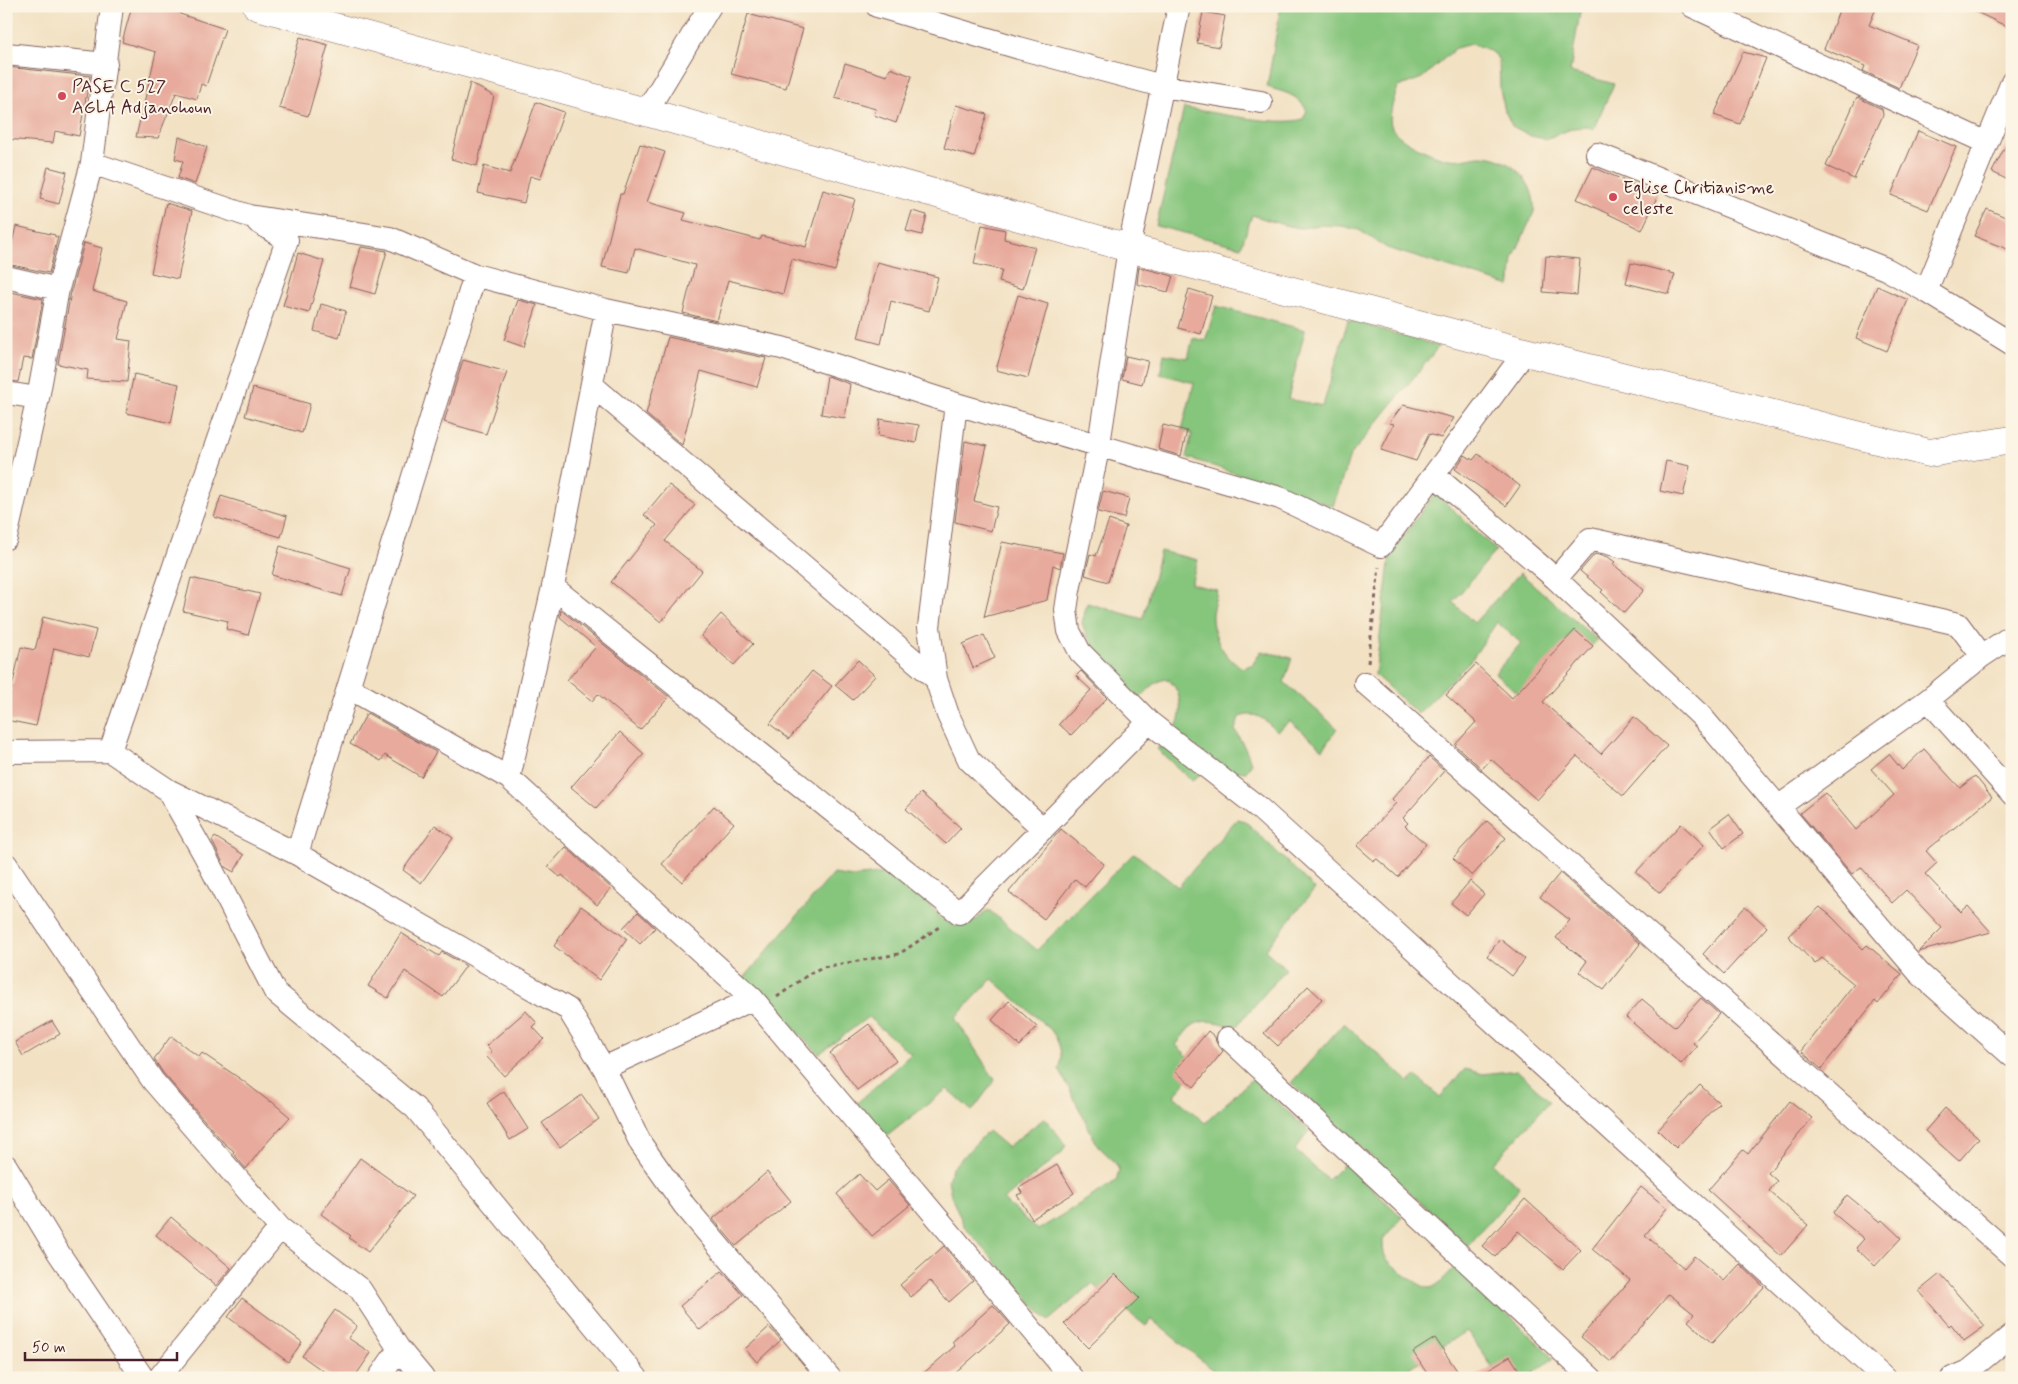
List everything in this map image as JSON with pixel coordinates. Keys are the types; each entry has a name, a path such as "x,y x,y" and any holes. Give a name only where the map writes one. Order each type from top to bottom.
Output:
{"street":[{"path":"6,538 38,398 58,289 92,162 112,6"},
{"path":"257,6 646,112 1129,248 1525,352 1929,453 2012,440"},
{"path":"646,112 710,6"},
{"path":"877,6 1019,48 1162,86 1261,102"},
{"path":"1179,6 1129,248 1099,444 1068,590 1066,610 1070,631 1080,652 1149,722 1259,808 1884,1378"},
{"path":"1692,6 1987,143"},
{"path":"6,54 106,64"},
{"path":"1926,290 2012,82"},
{"path":"1597,154 1886,269 1926,290 2012,344"},
{"path":"92,162 249,216 390,238 475,275 606,310 782,348 956,404 1280,498 1381,546 1525,352"},
{"path":"110,751 287,240 249,216"},
{"path":"298,854 475,275"},
{"path":"6,277 58,289"},
{"path":"509,778 553,587 606,310"},
{"path":"592,385 936,679"},
{"path":"6,393 38,398"},
{"path":"956,404 929,627 936,679 948,715 969,760 1043,829"},
{"path":"1434,475 1556,579 1702,717 1919,973 2012,1056"},
{"path":"1556,579 1590,539 1958,624 1982,656"},
{"path":"553,587 959,913 1149,722"},
{"path":"1778,807 1928,700 1982,656 2012,636"},
{"path":"1365,683 2012,1256"},
{"path":"349,688 509,778 754,999 1072,1378"},
{"path":"1928,700 2012,794"},
{"path":"6,752 110,751 168,790 298,854 568,1009 604,1068 641,1144 684,1205 830,1378"},
{"path":"168,790 204,854 275,992 415,1108 637,1378"},
{"path":"6,864 153,1081 280,1228 360,1289 399,1349 423,1378"},
{"path":"604,1068 754,999"},
{"path":"1228,1038 1591,1378"},
{"path":"6,1166 58,1252 143,1378"},
{"path":"159,1378 280,1228"},
{"path":"1952,1378 1968,1371 2012,1335"},
{"path":"379,1378 399,1349"}],"path":[{"path":"1365,683 1381,546"},
{"path":"754,999 780,997 812,972 823,967 899,954 959,913"}],"green space":[{"path":"1281,6 1581,6 1570,72 1614,84 1593,130 1587,127 1574,128 1545,139 1531,136 1512,126 1505,111 1500,90 1499,61 1495,54 1471,44 1456,48 1422,78 1398,87 1393,102 1390,119 1392,128 1409,143 1443,158 1461,159 1479,156 1501,160 1519,172 1526,181 1534,201 1534,212 1513,258 1510,286 1387,248 1359,230 1342,226 1319,225 1301,228 1252,215 1241,247 1156,226 1184,108 1263,120 1292,121 1303,119 1307,110 1303,104 1290,94 1267,87"},
{"path":"1216,306 1305,330 1288,399 1323,406 1348,320 1439,346 1350,456 1333,506 1186,457 1192,434 1182,430 1194,383 1160,374 1164,354 1188,358 1193,338 1205,341"},
{"path":"1435,493 1496,550 1453,602 1474,623 1520,573 1597,640 1535,709 1495,673 1521,643 1497,622 1472,659 1418,714 1375,675 1390,555"},
{"path":"1160,551 1198,560 1191,584 1217,590 1212,614 1214,630 1220,646 1236,664 1243,668 1253,664 1261,651 1292,658 1284,682 1337,728 1323,749 1290,721 1277,731 1260,717 1246,715 1239,717 1235,730 1248,754 1251,764 1246,772 1232,771 1222,766 1202,773 1192,781 1157,749 1174,730 1178,721 1180,701 1175,688 1167,679 1161,680 1135,701 1129,702 1086,634 1082,623 1087,603 1143,619"},
{"path":"1237,819 1245,821 1315,889 1265,950 1286,969 1235,1028 1207,1021 1197,1023 1188,1030 1176,1045 1198,1066 1174,1096 1205,1123 1252,1079 1309,1131 1295,1150 1328,1180 1345,1163 1402,1217 1383,1240 1385,1255 1390,1262 1414,1281 1429,1288 1440,1283 1456,1266 1554,1358 1527,1378 1500,1378 1467,1331 1394,1378 1223,1378 1151,1319 1146,1326 1092,1284 1048,1321 964,1226 951,1195 948,1180 952,1168 988,1131 1007,1147 1045,1118 1066,1145 1061,1154 1003,1200 1038,1230 1116,1181 1119,1170 1114,1161 1098,1146 1059,1069 1061,1059 1060,1048 1050,1029 992,979 955,1018 995,1080 972,1111 947,1089 887,1136 857,1103 911,1054 868,1017 819,1054 744,978 833,874 853,877 886,873 902,878 914,887 940,917 955,926 973,922 989,910 1037,950 1134,853 1178,887"},
{"path":"1344,1023 1409,1082 1416,1076 1440,1097 1465,1069 1483,1074 1517,1070 1550,1101 1493,1164 1520,1187 1468,1246 1291,1083"}],"building":[{"path":"132,6 182,6 180,14 225,29 206,86 201,84 197,99 176,93 158,138 136,137 156,52 122,42"},
{"path":"1841,6 1877,6 1869,25 1917,45 1899,88 1863,71 1865,66 1824,49"},
{"path":"1964,6 2012,6 2012,29"},
{"path":"1203,12 1225,16 1219,47 1197,43"},
{"path":"748,14 803,29 786,88 731,74"},
{"path":"300,37 328,45 308,116 279,108"},
{"path":"1743,52 1766,58 1740,124 1714,115"},
{"path":"845,63 887,76 890,68 912,76 896,123 874,115 876,109 835,98"},
{"path":"6,67 90,76 79,136 55,131 53,143 6,139 6,107 9,90 6,90"},
{"path":"470,83 494,96 477,166 451,159"},
{"path":"1857,97 1882,109 1883,115 1854,179 1826,166"},
{"path":"536,102 564,112 540,179 530,176 524,203 478,193 484,166 510,173"},
{"path":"956,105 987,114 974,157 944,148"},
{"path":"1918,131 1956,147 1928,210 1891,195"},
{"path":"2012,134 2012,182 1992,172"},
{"path":"179,137 207,147 195,184 178,178 183,161 175,159"},
{"path":"640,144 665,152 647,202 686,213 683,220 760,240 762,236 806,247 823,190 855,199 835,271 792,259 783,294 728,280 717,321 683,313 695,265 635,248 629,273 602,267 620,194 623,194"},
{"path":"48,167 67,172 59,204 40,199"},
{"path":"1593,167 1658,195 1642,230 1577,199"},
{"path":"166,203 192,211 178,279 151,273"},
{"path":"1987,209 2012,220 2012,251 1974,236"},
{"path":"912,211 927,215 922,235 906,231"},
{"path":"982,225 1005,230 1004,239 1035,247 1023,289 999,282 1002,270 974,264"},
{"path":"16,226 58,237 49,273 7,264"},
{"path":"84,243 102,248 92,291 127,301 118,339 131,341 127,382 87,379 88,370 58,364 71,292"},
{"path":"361,247 387,251 375,294 350,287"},
{"path":"298,253 324,261 309,313 283,306"},
{"path":"1546,256 1580,259 1577,295 1543,292"},
{"path":"877,262 938,277 929,311 891,301 881,344 858,338"},
{"path":"1631,263 1675,274 1669,294 1626,283"},
{"path":"1139,267 1173,276 1168,292 1137,284"},
{"path":"1877,286 1908,300 1887,351 1856,338"},
{"path":"1189,289 1212,296 1201,334 1178,328"},
{"path":"6,291 43,299 32,359 23,358 18,382 6,380"},
{"path":"1018,295 1048,304 1028,378 996,370"},
{"path":"518,300 537,305 524,347 504,340"},
{"path":"321,304 346,311 339,338 314,331"},
{"path":"668,337 766,358 757,387 701,371 682,445 646,414"},
{"path":"1126,356 1148,361 1142,384 1122,379"},
{"path":"463,360 507,372 486,434 444,422"},
{"path":"134,374 179,384 171,423 126,413"},
{"path":"827,376 850,384 845,418 821,414"},
{"path":"253,388 310,404 302,433 245,416"},
{"path":"1403,405 1454,418 1441,438 1429,434 1416,461 1381,450 1394,424 1389,423"},
{"path":"880,419 919,425 916,443 878,436"},
{"path":"1163,425 1187,431 1181,456 1158,449"},
{"path":"965,441 987,446 974,501 997,507 991,531 955,522"},
{"path":"1478,454 1520,486 1506,506 1455,469 1465,455 1473,460"},
{"path":"1666,461 1690,466 1683,496 1660,491"},
{"path":"669,485 695,505 665,541 702,571 661,622 611,582 657,525 644,515"},
{"path":"1103,491 1129,498 1124,518 1098,512"},
{"path":"221,496 287,516 281,537 214,517"},
{"path":"1109,520 1126,526 1108,582 1085,575 1090,554 1096,556"},
{"path":"1002,542 1063,553 1060,568 1053,565 1047,600 984,617"},
{"path":"280,546 351,568 342,596 272,575"},
{"path":"1595,554 1608,557 1615,562 1613,564 1644,590 1624,613 1601,592 1603,590 1580,571"},
{"path":"191,578 260,594 248,635 226,629 228,621 183,611"},
{"path":"561,610 669,697 640,730 598,694 592,701 567,680 596,647 560,617"},
{"path":"721,614 753,644 734,665 701,636"},
{"path":"43,617 96,630 89,657 54,648 36,726 6,720 21,647 35,650"},
{"path":"1575,630 1593,646 1543,702 1601,754 1634,717 1667,746 1623,796 1577,756 1537,800 1491,759 1482,769 1455,745 1476,722 1446,695 1476,664 1512,698"},
{"path":"984,635 995,658 973,668 963,644"},
{"path":"858,660 875,676 853,700 835,685"},
{"path":"812,671 832,686 789,739 770,724"},
{"path":"1081,671 1107,698 1071,735 1059,724 1091,690 1076,676"},
{"path":"367,713 436,752 421,777 385,755 381,761 350,744"},
{"path":"620,732 644,754 596,808 571,787"},
{"path":"1924,749 1960,788 1975,776 1992,797 1926,851 1937,863 1925,874 1961,912 1968,906 1991,932 1918,952 1942,928 1906,890 1892,903 1861,867 1852,874 1800,813 1825,793 1856,830 1894,795 1871,769 1889,754 1902,770"},
{"path":"1429,757 1444,771 1403,818 1408,823 1405,826 1426,844 1398,877 1377,859 1374,861 1357,846 1396,803 1392,799"},
{"path":"921,793 961,828 946,844 906,809"},
{"path":"714,806 734,823 682,882 662,864"},
{"path":"1729,814 1743,834 1724,848 1710,828"},
{"path":"1487,821 1506,838 1472,876 1453,858"},
{"path":"1681,824 1704,845 1660,893 1636,872"},
{"path":"435,825 453,838 421,883 403,870"},
{"path":"1061,829 1104,864 1085,887 1075,879 1044,919 1009,892"},
{"path":"215,837 244,855 234,872 225,867 212,841"},
{"path":"566,847 611,888 597,905 562,875 560,877 548,867"},
{"path":"1560,873 1640,944 1604,990 1579,972 1587,961 1556,938 1570,920 1540,897"},
{"path":"1470,881 1484,894 1466,915 1451,903"},
{"path":"581,906 627,939 599,980 554,946"},
{"path":"1745,907 1767,927 1724,974 1703,954"},
{"path":"1820,907 1863,949 1867,945 1902,974 1878,1004 1875,1001 1821,1069 1801,1051 1854,984 1822,958 1815,964 1788,936"},
{"path":"638,912 655,928 640,944 623,928"},
{"path":"401,933 439,956 442,952 466,966 443,997 405,971 388,998 368,986"},
{"path":"1500,939 1525,959 1512,976 1487,956"},
{"path":"1308,986 1322,999 1278,1046 1264,1033"},
{"path":"1701,998 1719,1014 1693,1043 1697,1046 1681,1064 1626,1017 1642,999 1675,1027"},
{"path":"1009,1001 1037,1027 1020,1046 992,1020"},
{"path":"526,1011 537,1023 533,1027 544,1039 504,1076 487,1057 492,1052 486,1046"},
{"path":"52,1021 60,1034 23,1056 15,1042"},
{"path":"869,1024 896,1061 857,1090 830,1053"},
{"path":"1208,1031 1215,1037 1216,1042 1223,1051 1194,1087 1175,1071"},
{"path":"171,1036 199,1057 202,1053 242,1080 290,1117 246,1169 233,1153 234,1151 225,1144 163,1073 154,1059"},
{"path":"1700,1085 1719,1103 1676,1148 1658,1130"},
{"path":"504,1091 528,1129 510,1140 487,1103"},
{"path":"582,1095 599,1119 560,1147 542,1123"},
{"path":"1790,1101 1812,1118 1768,1173 1777,1181 1769,1191 1808,1225 1781,1256 1708,1190 1743,1150 1748,1154"},
{"path":"1945,1108 1979,1138 1959,1161 1925,1131"},
{"path":"360,1158 413,1196 368,1252 349,1238 351,1236 321,1214"},
{"path":"1057,1165 1074,1193 1032,1219 1017,1195 1022,1193 1019,1188"},
{"path":"767,1172 791,1201 736,1246 713,1219"},
{"path":"859,1174 875,1191 888,1180 910,1205 872,1236 837,1194"},
{"path":"1641,1187 1667,1208 1645,1235 1684,1268 1694,1256 1724,1281 1740,1264 1764,1287 1712,1343 1688,1321 1694,1314 1669,1294 1611,1362 1581,1337 1630,1280 1592,1249"},
{"path":"1847,1195 1880,1222 1882,1220 1901,1238 1875,1266 1856,1248 1864,1239 1833,1213"},
{"path":"1525,1199 1581,1250 1563,1269 1518,1231 1495,1257 1482,1246"},
{"path":"171,1217 231,1268 216,1286 156,1235"},
{"path":"944,1246 973,1281 949,1302 930,1281 911,1297 900,1285"},
{"path":"722,1271 743,1295 700,1330 680,1306"},
{"path":"1115,1274 1139,1298 1088,1348 1064,1324"},
{"path":"1940,1274 1985,1326 1964,1341 1951,1324 1949,1326 1919,1291"},
{"path":"242,1298 302,1342 288,1362 228,1317"},
{"path":"993,1305 1010,1324 950,1378 918,1378 955,1346 952,1342"},
{"path":"335,1310 357,1326 348,1338 371,1353 354,1378 333,1378 302,1356"},
{"path":"769,1327 781,1340 757,1362 745,1349"},
{"path":"1435,1338 1462,1378 1430,1378 1413,1352"},
{"path":"1510,1356 1524,1378 1474,1378"}],"place":[{"name":"PASE C 527 AGLA Adjanohoun","path":"62,96"},
{"name":"Eglise Chritianisme celeste","path":"1613,197"}]}
